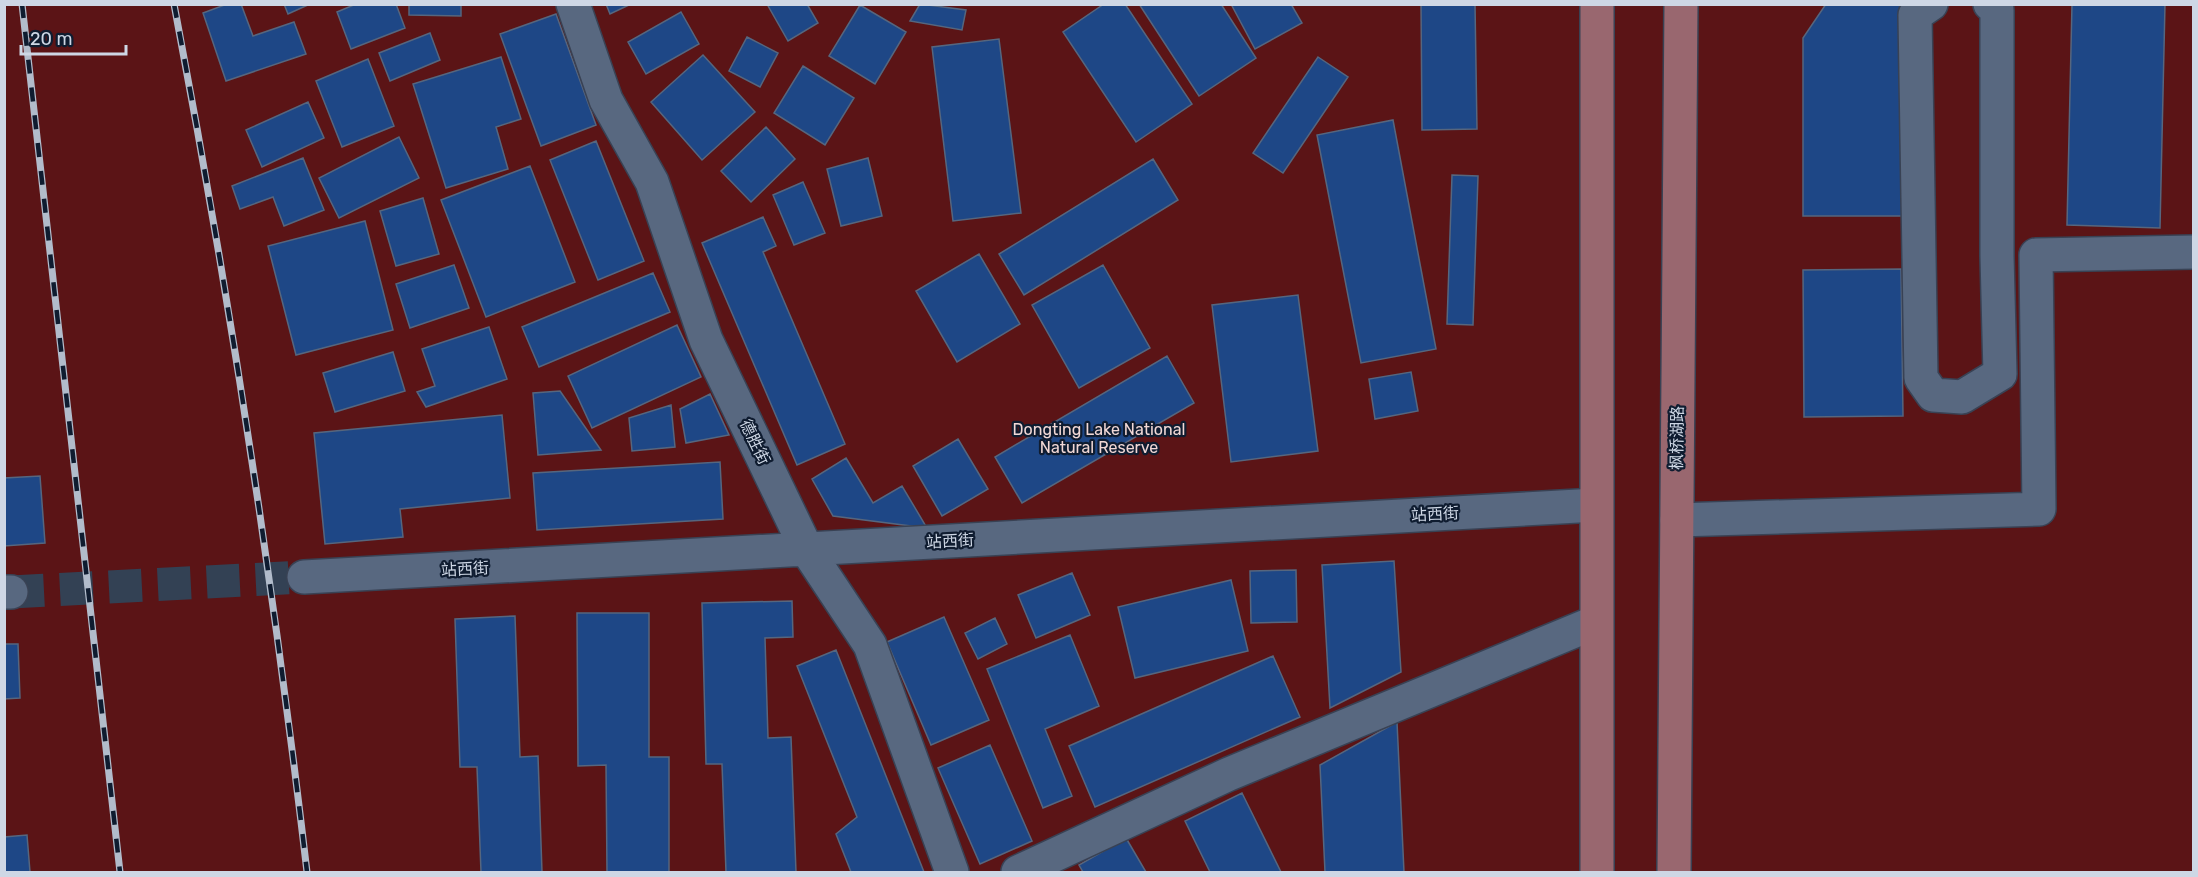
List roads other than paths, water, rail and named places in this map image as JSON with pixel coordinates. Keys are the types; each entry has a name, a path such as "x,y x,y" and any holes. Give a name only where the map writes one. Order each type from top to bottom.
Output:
{"main road":[{"path":"1597,4 1597,873"},
{"name":"枫桥湖路","path":"1674,873 1681,4"}],"street":[{"name":"德胜街","path":"573,4 606,100 652,182 706,340 807,550 870,645 952,873"},
{"path":"1931,4 1915,15 1921,378 1933,395 1962,397 2000,374 1997,256 1997,10 1990,4"},
{"path":"1997,256 2193,252"},
{"path":"1677,520 2039,509 2036,255"},
{"name":"站西街","path":"304,577 1596,505"},
{"path":"1018,873 1239,769 1596,622"}],"tunnel":[{"path":"11,592 304,577"}],"railway":[{"path":"22,4 120,872"},
{"path":"174,4 213,220 248,437 280,655 307,872"}],"park label":[{"name":"Dongting Lake National Natural Reserve","path":"1099,438"}]}
